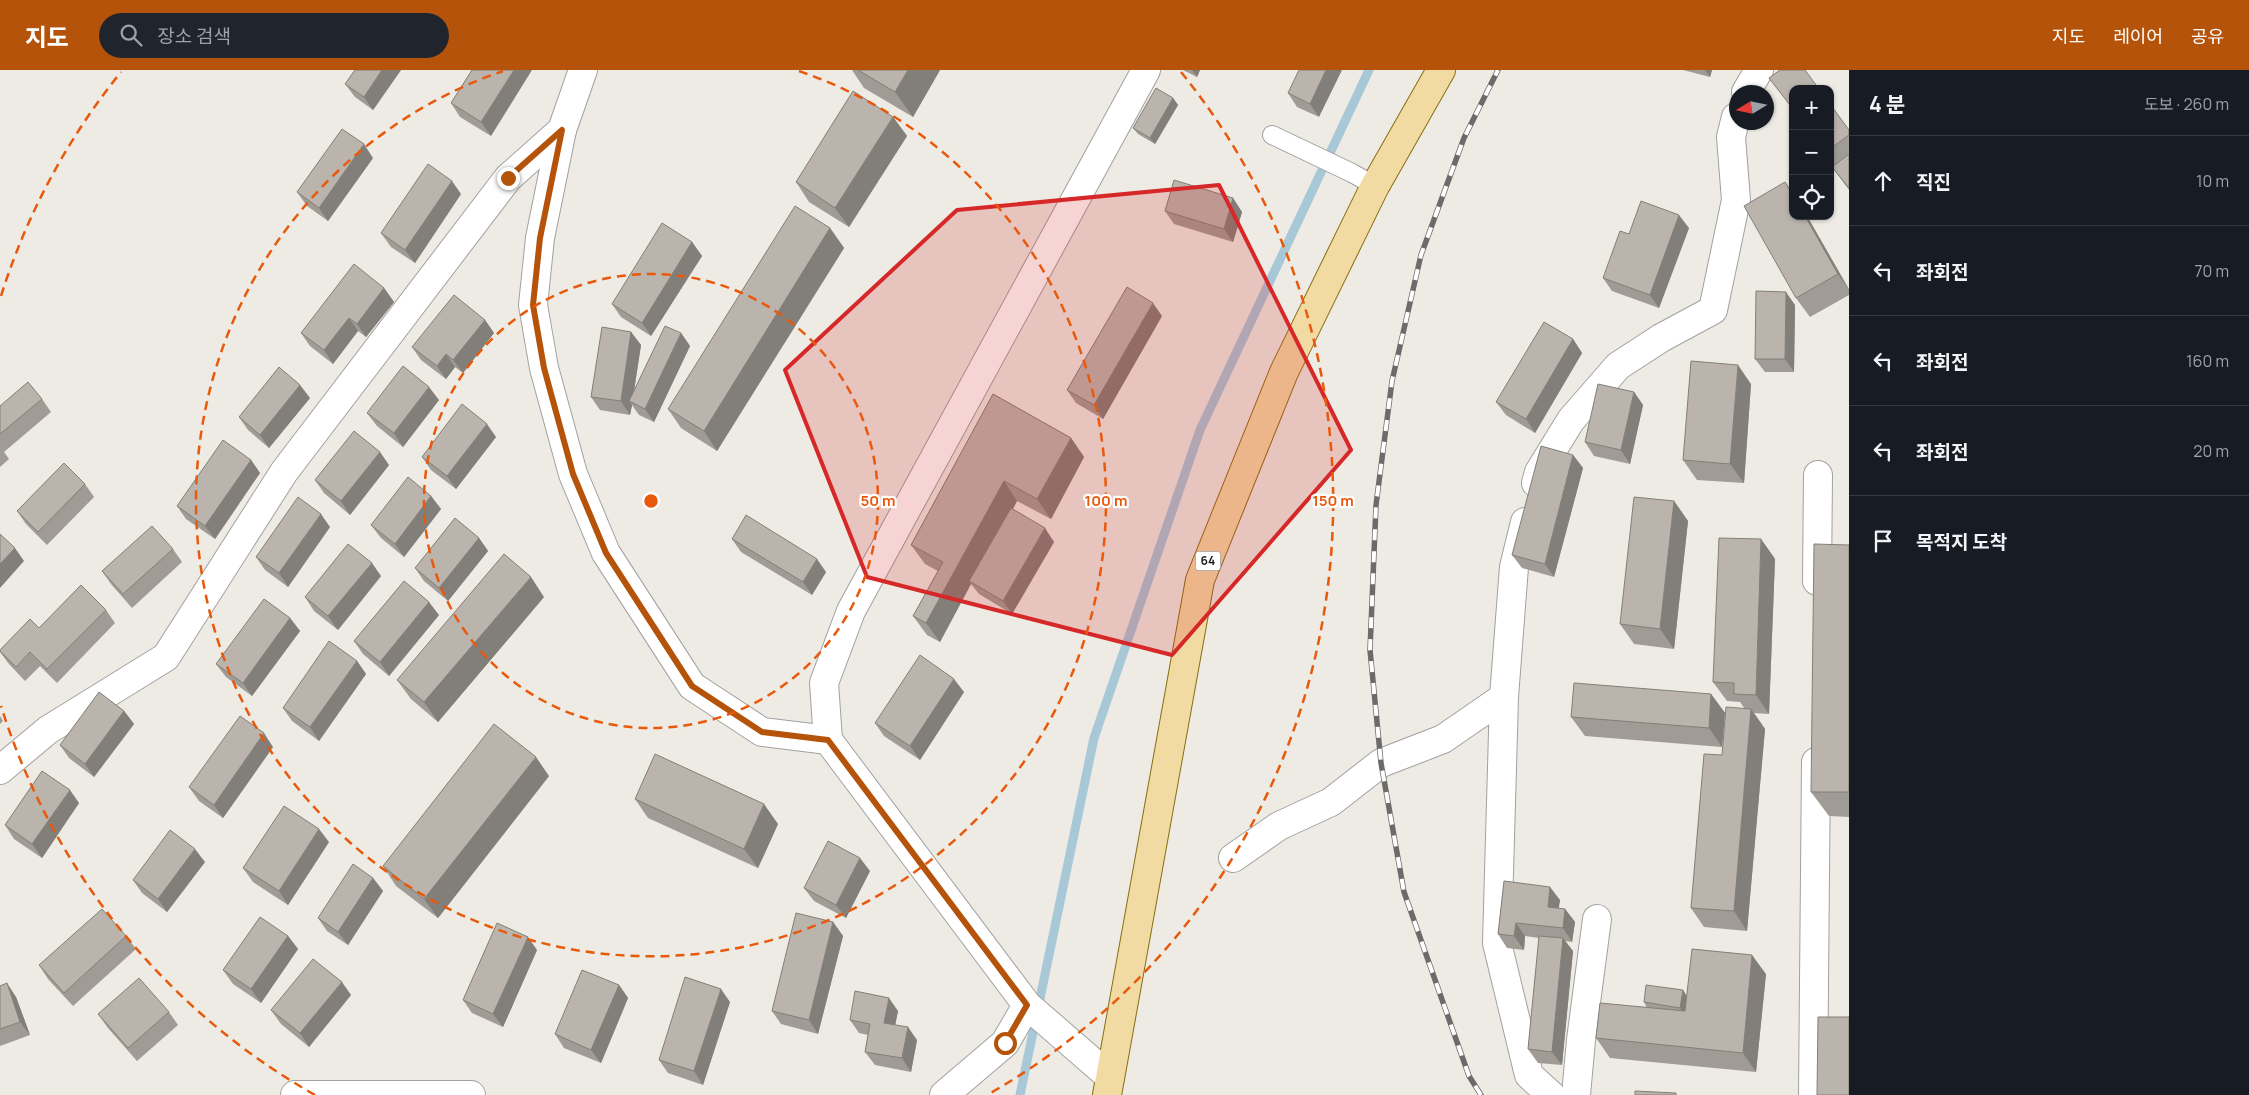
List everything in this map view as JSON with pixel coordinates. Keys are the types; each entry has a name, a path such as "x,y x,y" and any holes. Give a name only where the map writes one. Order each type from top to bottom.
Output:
{"main road":[{"name":"64","path":"1108,1086 1200,580 1364,180 1440,70"}],"street":[{"path":"583,70 562,130 540,238 533,305 544,368 573,474 606,553 692,686 762,732 828,740"},
{"path":"1108,1086 1078,1049 1027,1005 828,740 824,683 851,611 1146,70"},
{"path":"1750,85 1759,70"},
{"path":"0,770 48,730 166,657 284,472 508,178 562,130"},
{"path":"1551,1095 1530,1075 1497,943 1504,697 1514,567 1539,472 1571,420 1618,366 1661,338 1713,310 1736,200 1731,137 1733,130"},
{"path":"1817,604 1818,475"},
{"path":"1233,858 1280,826 1331,802 1380,762 1444,739 1504,697"},
{"path":"1813,1095 1816,733"},
{"path":"1576,1095 1581,1040 1597,919"},
{"path":"944,1095 1005,1043 1027,1005"},
{"path":"295,1095 471,1095"}],"lane":[{"path":"1272,134 1364,180"}],"highlighted area":[{"path":"1219,185 1351,450 1172,655 867,577 785,370 957,210"}],"building":[{"path":"355,70 382,70 364,97 345,84"},
{"path":"472,70 514,70 481,122 451,103"},
{"path":"858,70 908,70 895,92"},
{"path":"1299,70 1326,70 1310,104 1288,93"},
{"path":"1780,70 1805,70 1816,85 1789,85 1789,104 1769,78"},
{"path":"1156,88 1173,98 1150,138 1133,128"},
{"path":"853,91 893,117 835,208 796,182"},
{"path":"1834,109 1849,130 1849,135 1834,146"},
{"path":"342,129 364,144 319,208 297,192"},
{"path":"1849,154 1849,188 1834,169 1834,165"},
{"path":"428,164 452,181 405,250 381,233"},
{"path":"1174,180 1233,198 1224,229 1165,211"},
{"path":"1785,182 1789,188 1789,220 1807,220 1838,274 1796,298 1744,206"},
{"path":"1641,201 1679,215 1650,295 1603,278 1620,231 1629,234"},
{"path":"795,206 830,228 704,431 668,409"},
{"path":"662,223 692,242 642,323 612,304"},
{"path":"354,264 384,288 357,324 349,318 324,350 301,333"},
{"path":"1127,287 1153,303 1094,405 1067,390"},
{"path":"1756,291 1786,292 1785,359 1755,359"},
{"path":"454,295 485,320 453,360 446,354 437,366 412,347"},
{"path":"1544,322 1573,339 1526,419 1496,402"},
{"path":"665,326 681,333 645,409 629,401"},
{"path":"602,327 631,332 621,401 591,397"},
{"path":"1691,361 1738,365 1730,464 1683,460"},
{"path":"403,366 429,387 394,433 367,413"},
{"path":"279,367 300,385 260,435 239,417"},
{"path":"28,382 42,399 0,434 0,406"},
{"path":"1598,384 1634,392 1621,450 1585,442"},
{"path":"993,394 1071,438 1037,499 1004,481 926,623 913,616 943,562 911,545"},
{"path":"462,404 487,424 447,476 422,457"},
{"path":"354,431 380,452 341,501 315,480"},
{"path":"223,440 251,460 205,526 177,506"},
{"path":"1541,446 1573,455 1545,564 1512,555"},
{"path":"64,463 85,484 38,532 17,511"},
{"path":"408,477 431,496 395,544 371,525"},
{"path":"298,497 321,514 279,573 256,557"},
{"path":"1634,497 1674,501 1660,629 1620,624"},
{"path":"1011,508 1045,528 1003,601 969,581"},
{"path":"746,515 817,559 803,582 732,539"},
{"path":"455,518 479,538 439,588 415,568"},
{"path":"152,526 173,549 123,594 102,571"},
{"path":"0,534 15,548 0,564"},
{"path":"1719,538 1761,539 1756,695 1734,694 1734,683 1713,682"},
{"path":"348,544 372,563 328,616 305,597"},
{"path":"1814,544 1849,545 1849,792 1811,792"},
{"path":"504,554 531,577 424,702 397,680"},
{"path":"404,581 429,602 380,662 354,641"},
{"path":"81,585 106,610 47,669 30,652 16,667 0,650 30,619 39,628"},
{"path":"264,599 290,618 243,683 216,664"},
{"path":"329,641 357,661 310,727 283,708"},
{"path":"920,655 954,679 910,746 875,723"},
{"path":"1574,683 1711,694 1709,728 1571,717"},
{"path":"99,692 124,711 85,764 60,745"},
{"path":"1726,707 1751,709 1734,911 1691,908 1704,754 1722,755"},
{"path":"240,716 264,733 214,805 189,787"},
{"path":"494,724 536,757 424,899 383,866"},
{"path":"655,754 764,804 744,849 635,799"},
{"path":"42,771 70,790 32,844 5,825"},
{"path":"284,806 319,829 279,891 243,868"},
{"path":"170,830 195,849 158,899 133,880"},
{"path":"828,841 860,858 836,905 804,888"},
{"path":"353,864 373,878 338,932 318,918"},
{"path":"1504,881 1550,887 1548,907 1565,909 1563,928 1516,923 1514,936 1498,934"},
{"path":"102,909 126,936 64,993 39,965"},
{"path":"796,913 833,922 809,1020 772,1011"},
{"path":"260,917 288,936 251,989 223,970"},
{"path":"497,923 528,937 493,1014 463,1000"},
{"path":"1539,936 1563,938 1552,1052 1528,1049"},
{"path":"1692,949 1752,955 1743,1053 1596,1038 1600,1003 1685,1011"},
{"path":"313,959 342,982 300,1033 271,1010"},
{"path":"582,970 619,985 591,1050 555,1034"},
{"path":"685,977 721,989 694,1071 659,1060"},
{"path":"139,978 169,1012 128,1048 98,1014"},
{"path":"7,983 20,1022 0,1029 0,986"},
{"path":"1646,985 1683,990 1680,1008 1644,1002"},
{"path":"855,991 889,998 884,1023 908,1027 902,1058 865,1052 870,1024 850,1020"},
{"path":"1818,1017 1849,1017 1849,1095 1817,1095"},
{"path":"1635,1091 1676,1093 1676,1095 1635,1095"}],"waterway":[{"path":"1020,1095 1094,738 1200,430 1369,70"}],"railway":[{"path":"1481,1095 1469,1076 1404,892 1381,763 1370,650 1376,505 1392,381 1421,255 1464,138 1498,70"}],"route":[{"path":"508,178 562,130 540,238 533,305 544,368 573,474 606,553 692,686 762,732 828,740 1027,1005 1005,1043"}]}
